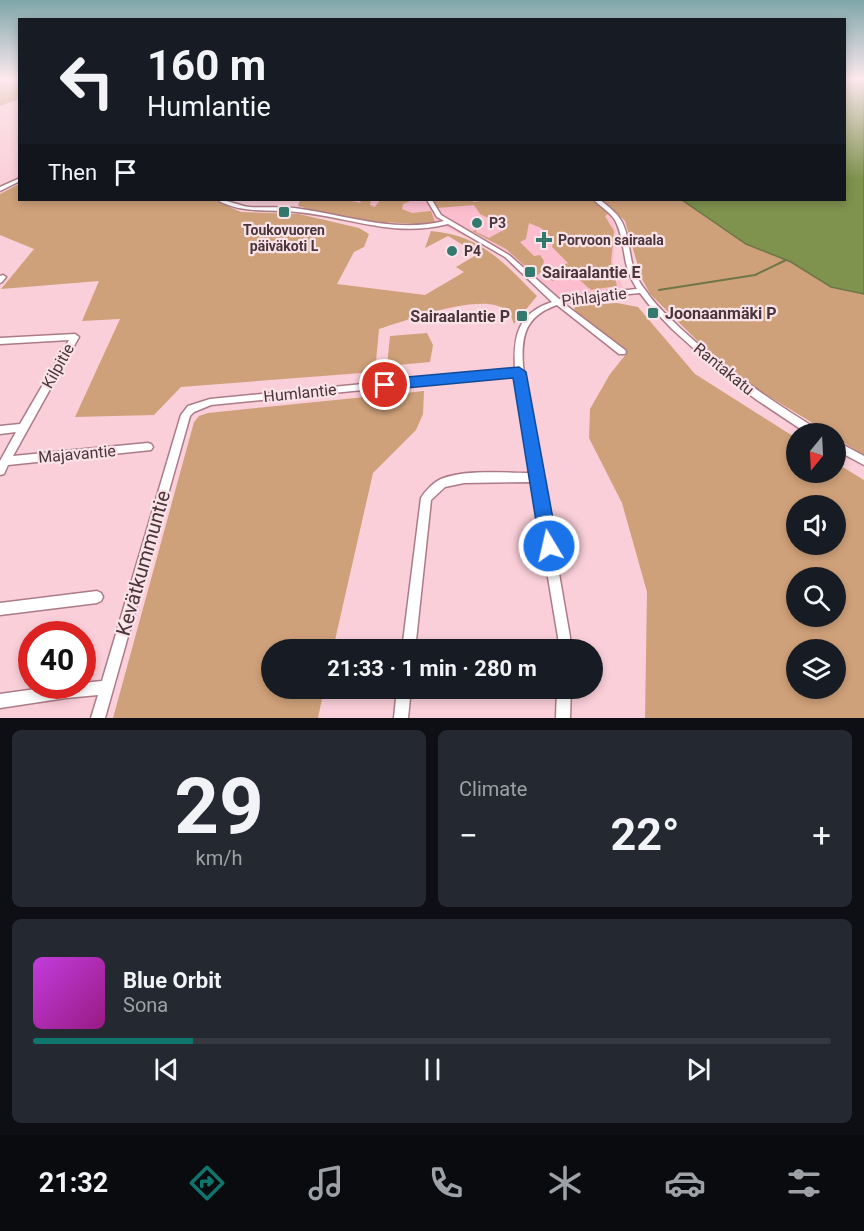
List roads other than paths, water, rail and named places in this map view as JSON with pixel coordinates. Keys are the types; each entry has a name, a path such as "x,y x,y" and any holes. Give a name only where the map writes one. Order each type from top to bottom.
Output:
{"street":[{"path":"0,189 18,180"},
{"path":"224,201 246,208 296,210 351,222 429,227 449,222"},
{"path":"430,201 435,212 507,256 556,301 622,352"},
{"path":"599,201 608,207 623,226 630,271 641,291"},
{"name":"Pihlajatie","path":"562,639 519,372 519,343 526,322 542,308 556,301 641,291"},
{"name":"Rantakatu","path":"641,291 704,356 728,376 800,423"},
{"name":"Kilpitie","path":"0,341 75,337 23,428"},
{"name":"Humlantie","path":"191,409 210,402 519,372"},
{"name":"Kevätkummuntie","path":"98,718 186,415 191,409"},
{"path":"0,430 23,428"},
{"path":"0,471 23,428"},
{"name":"Majavantie","path":"6,461 148,447"},
{"path":"846,451 864,461"},
{"path":"409,639 426,498 442,483 464,477 537,477"},
{"path":"0,609 97,597"},
{"path":"0,701 66,691 106,688"},
{"path":"401,718 403,699"},
{"path":"563,718 564,699"}],"waterway":[{"path":"659,290 755,275 786,260"}],"place":[{"name":"Toukovuoren päiväkoti L","path":"284,212"},
{"name":"P3","path":"477,223"},
{"name":"Porvoon sairaala","path":"544,240"},
{"name":"P4","path":"452,251"},
{"name":"Sairaalantie E","path":"530,272"},
{"name":"Joonaanmäki P","path":"653,313"},
{"name":"Sairaalantie P","path":"522,316"}]}
